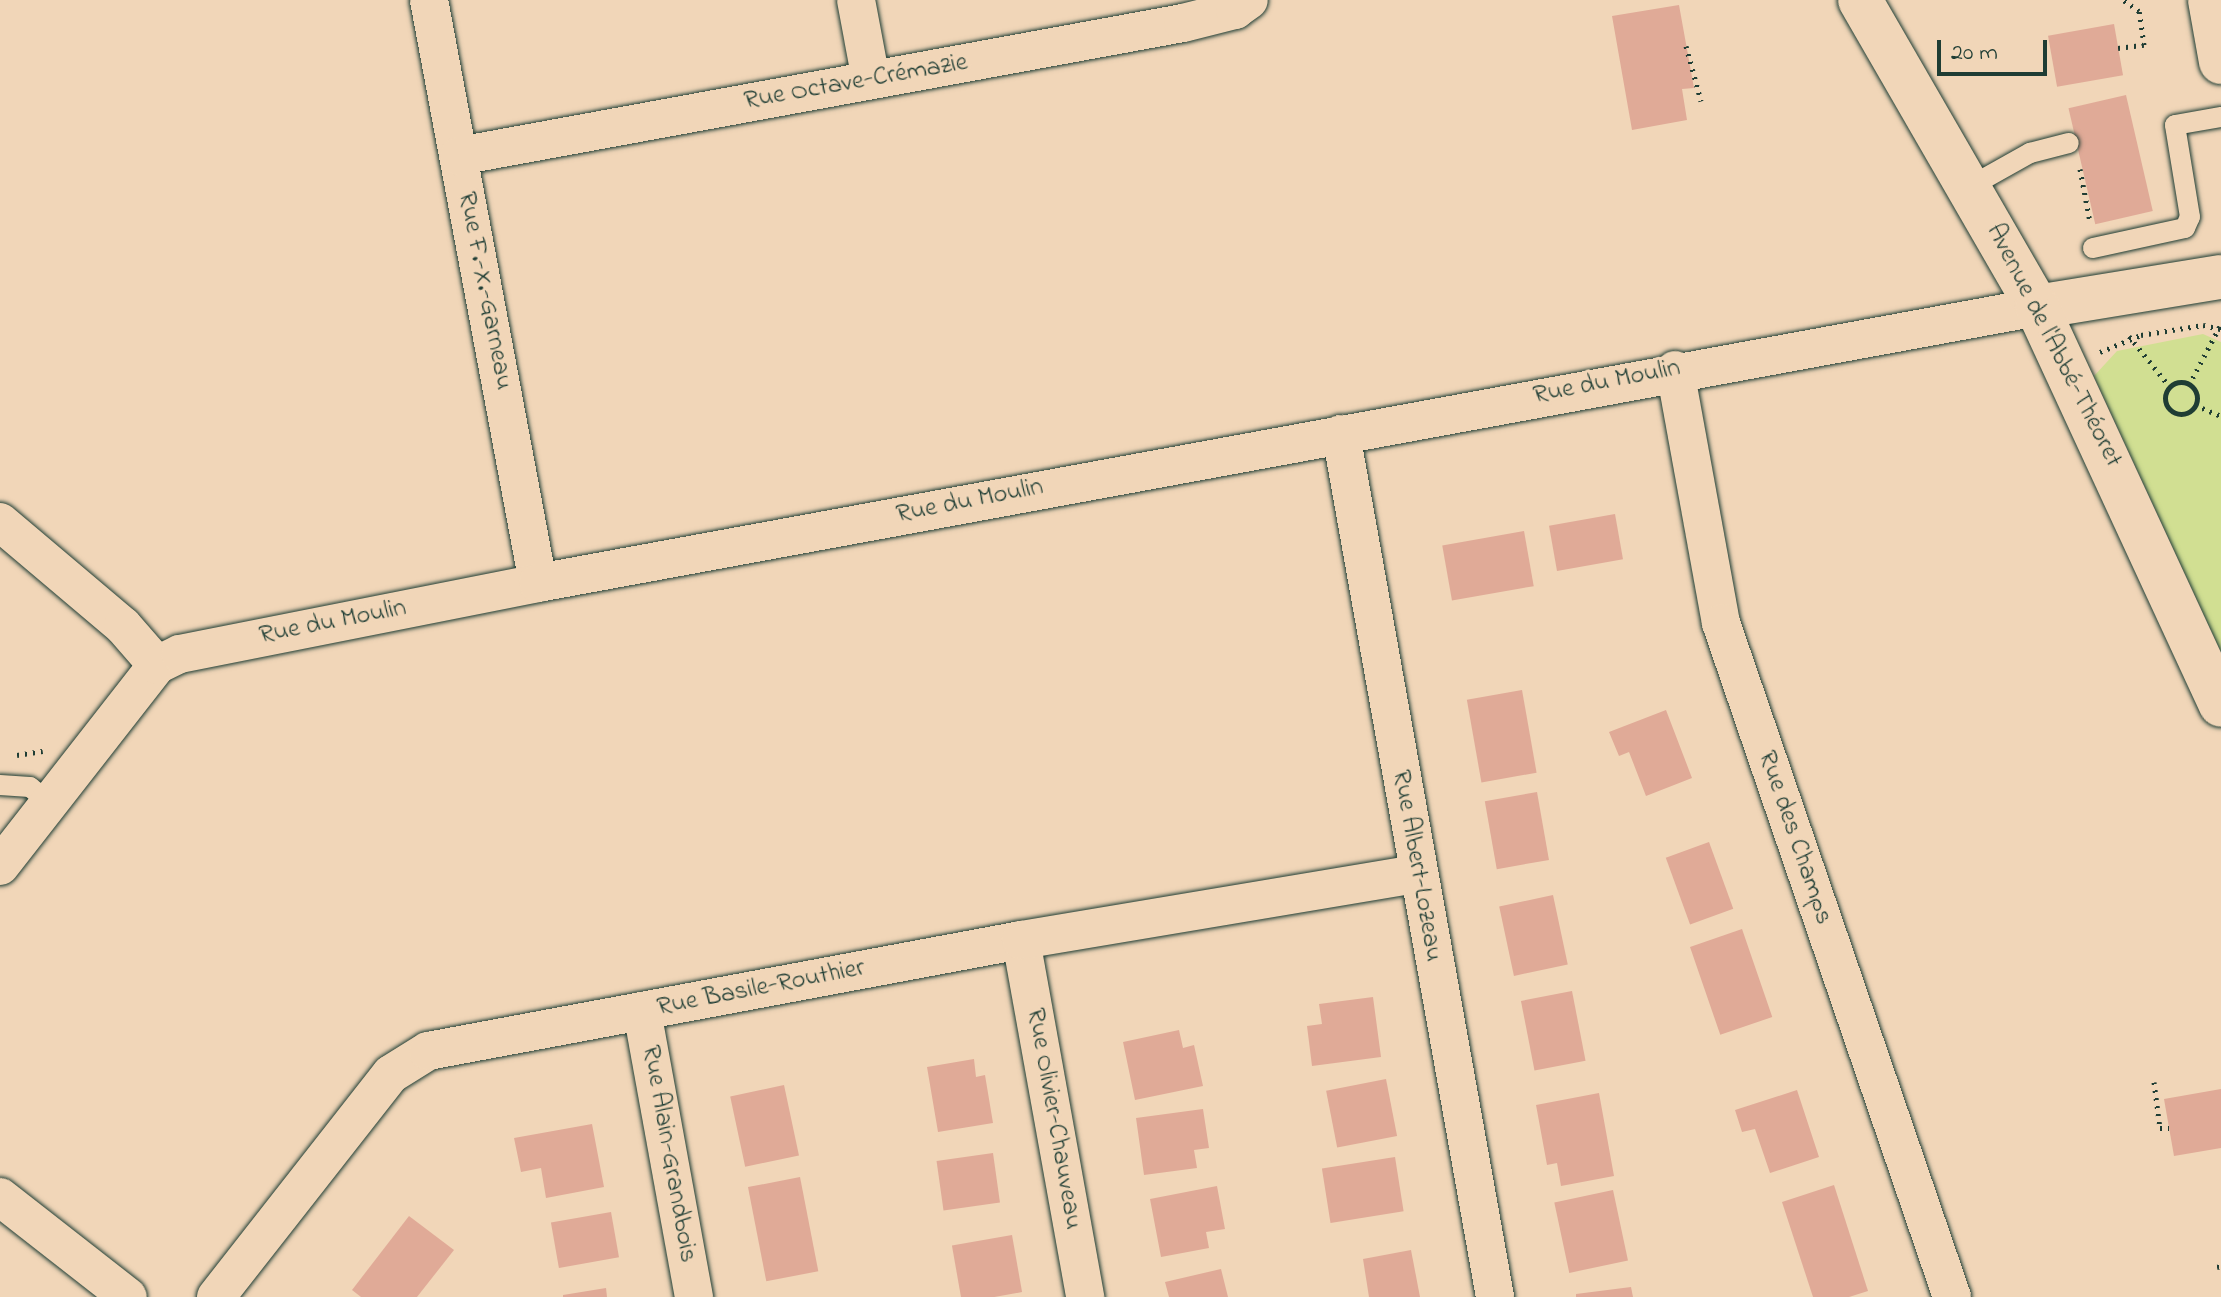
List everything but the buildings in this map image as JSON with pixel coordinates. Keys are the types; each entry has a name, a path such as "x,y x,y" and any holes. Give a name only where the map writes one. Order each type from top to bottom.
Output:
{"main road":[{"name":"Avenue de l'Abbé-Théoret","path":"1860,0 1971,186 2037,307 2221,705"},
{"path":"2210,0 2221,62"},
{"path":"2037,307 2221,277"}],"street":[{"name":"Rue F.-X.-Garneau","path":"429,0 538,583"},
{"path":"856,0 871,80"},
{"name":"Rue Octave-Crémazie","path":"459,156 1183,23 1235,10 1249,0"},
{"name":"Rue du Moulin","path":"157,665 180,654 538,583 1675,370 2037,307"},
{"name":"Rue des Champs","path":"1675,370 1721,623 1952,1297"},
{"name":"Rue Albert-Lozeau","path":"1341,434 1417,874 1495,1297"},
{"path":"0,522 123,626 157,665 0,866"},
{"name":"Rue Basile-Routhier","path":"216,1297 399,1066 441,1048 1021,940 1417,874"},
{"name":"Rue Olivier-Chauveau","path":"1021,940 1085,1297"},
{"name":"Rue Alain-Grandbois","path":"642,1011 694,1297"},
{"path":"0,1197 128,1297"}],"lane":[{"path":"2100,247 2185,228 2190,217 2175,125 2221,117"},
{"path":"1971,186 2030,153 2069,143"},
{"path":"0,785 30,787 50,803"}],"path":[{"path":"2118,48 2144,45 2139,11 2123,0"},
{"path":"1686,46 1701,101"},
{"path":"2069,143 2075,142 2090,222 2102,220 2100,247"},
{"path":"2121,325 2170,387"},
{"path":"2099,352 2131,338 2220,328"},
{"path":"2195,405 2189,385 2220,328"},
{"path":"2170,387 2189,385"},
{"path":"2170,387 2165,402 2171,411 2186,413 2195,405"},
{"path":"2195,405 2221,416"},
{"path":"0,757 46,751"},
{"path":"2154,1082 2160,1128 2169,1128"}],"green space":[{"path":"2203,334 2221,342 2221,652 2094,376 2117,351"}]}
